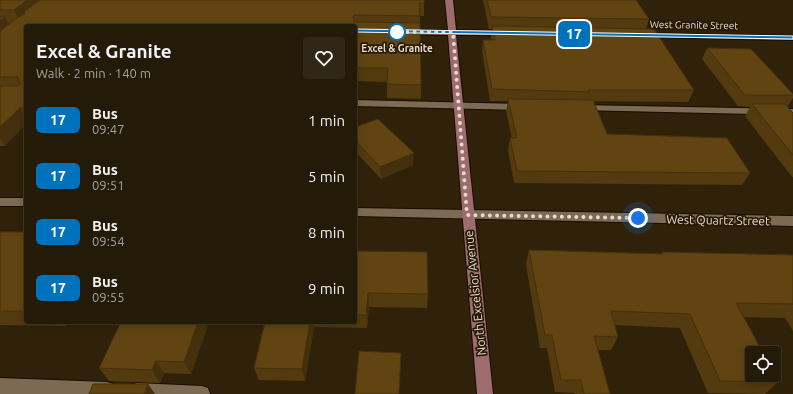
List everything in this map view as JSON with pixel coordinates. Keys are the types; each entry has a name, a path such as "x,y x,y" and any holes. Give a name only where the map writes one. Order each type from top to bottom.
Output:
{"street":[{"name":"North Excelsior Avenue","path":"449,0 453,32 467,215 485,394"},
{"path":"398,32 516,33"},
{"name":"West Granite Street","path":"635,35 793,38"},
{"path":"357,103 530,107"},
{"path":"570,108 793,112"},
{"path":"0,202 24,202"},
{"name":"West Quartz Street","path":"357,212 793,221"},
{"path":"0,386 202,394"}],"building":[{"path":"0,0 27,0 14,10 0,10"},
{"path":"40,0 424,0 424,3 419,3 420,16 353,16 354,22 420,23 421,85 387,84 388,68 357,68 357,24 24,24 24,108 20,108 0,127 0,86 18,86 20,84 18,77 0,77 0,31 18,17 25,14 24,12"},
{"path":"487,0 636,0 649,19 491,17"},
{"path":"492,26 654,29 694,90 588,90 589,92 492,89 483,40 495,40"},
{"path":"707,48 751,49 793,95 745,95"},
{"path":"508,99 593,100 607,134 727,138 750,173 517,171 510,138 517,138"},
{"path":"752,104 785,104 793,113 793,155"},
{"path":"378,119 414,153 380,167 357,142 357,126"},
{"path":"0,232 24,232 24,311 0,311"},
{"path":"529,250 663,254 662,252 793,255 793,304 736,303 759,346 745,346 745,381 720,381 690,314 611,311 618,337 594,336 610,394 584,394 581,380 561,380 552,335 545,335"},
{"path":"357,251 427,252 428,294 368,293 366,315 357,315"},
{"path":"120,324 197,324 184,362 156,361 152,370 99,368"},
{"path":"265,324 310,324 302,369 254,368"},
{"path":"359,351 401,353 399,394 355,394"},
{"path":"93,384 148,384 144,394 89,394"}],"bus line":[{"name":"17","path":"357,31 793,38"}],"place":[{"name":"Excel & Granite","path":"397,32"}],"route":[{"path":"397,32 395,32 453,32 467,215 638,218"}]}
